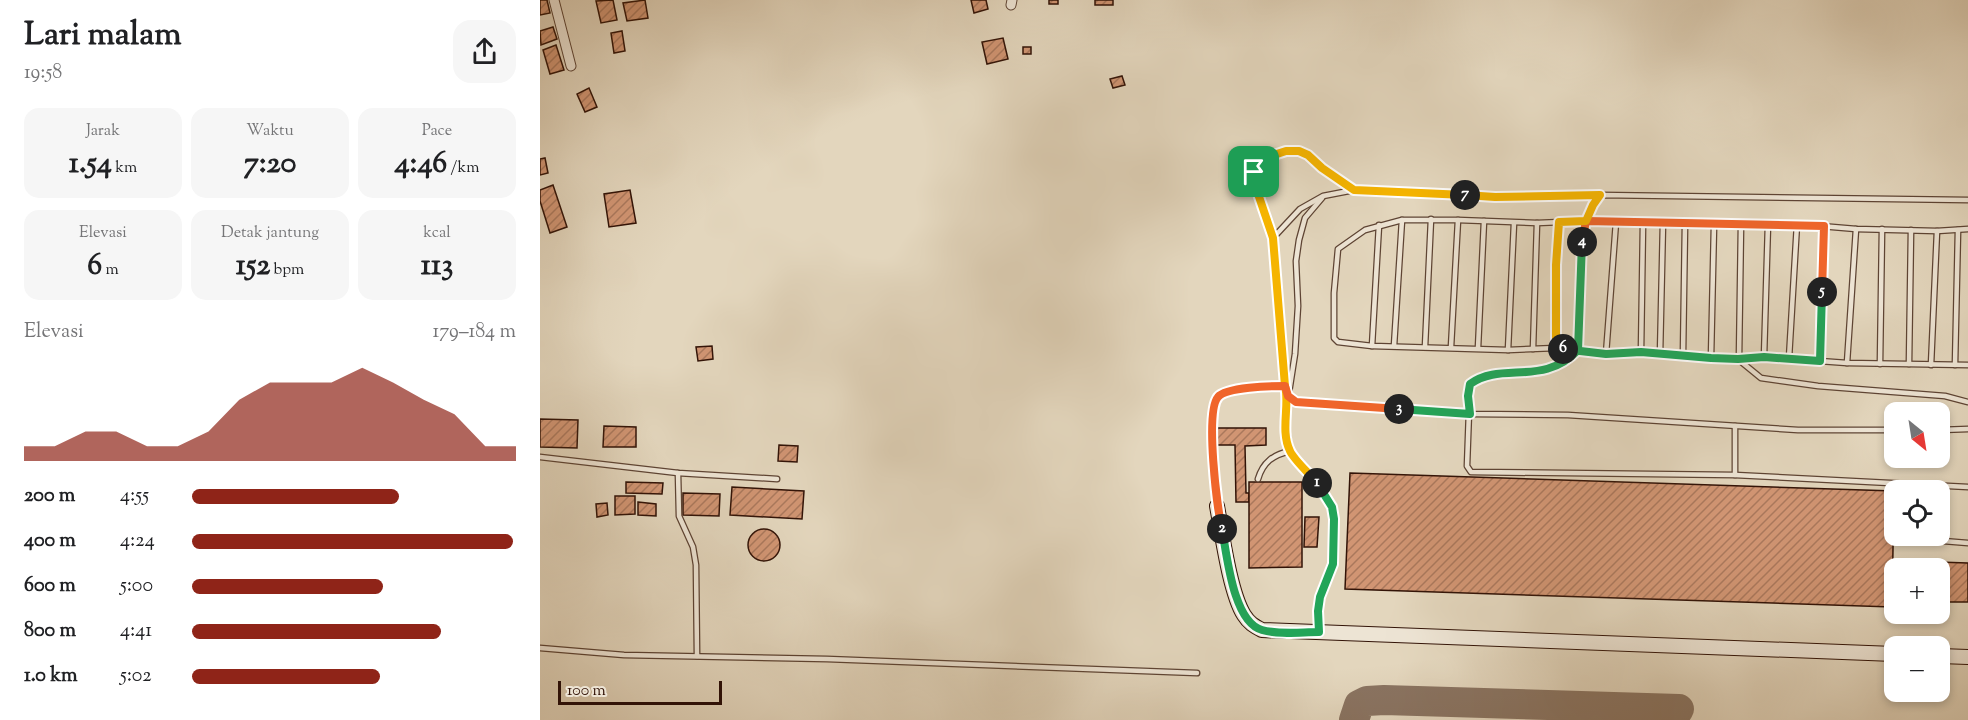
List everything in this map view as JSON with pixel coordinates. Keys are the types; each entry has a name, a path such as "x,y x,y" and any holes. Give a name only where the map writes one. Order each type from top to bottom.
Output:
{"street":[{"path":"554,0 571,66"},
{"path":"1217,506 1233,582 1243,614 1251,625 1262,630 1884,654"},
{"path":"1950,656 1968,657"}],"lane":[{"path":"1354,190 1322,168 1308,155 1299,151 1286,151 1268,157 1254,172 1254,182 1273,238 1285,386 1288,396 1296,402 1470,414 1568,416 1798,430 1884,430"},
{"path":"1273,238 1300,209 1323,196 1354,190 1495,197 1600,195 1968,200"},
{"path":"1600,195 1593,205 1583,230 1578,350 1570,359 1540,372 1479,378 1470,384 1467,466 1471,471 1735,475 1968,487"},
{"path":"1319,632 1320,597 1333,564 1334,519 1332,507 1326,495 1290,451 1285,418 1295,354 1298,306 1296,261 1299,240 1305,218 1323,196"},
{"path":"1425,347 1431,219"},
{"path":"1394,346 1402,220"},
{"path":"1968,229 1937,231 1856,229 1797,224 1714,225 1586,221 1514,223 1402,220 1365,230 1338,249 1334,293 1334,338 1338,342 1372,346 1508,350 1556,348 1606,354 1641,352 1711,358 1764,357 1847,363 1968,365"},
{"path":"1451,347 1458,220"},
{"path":"1478,348 1484,221"},
{"path":"1556,348 1555,275 1559,222"},
{"path":"1606,354 1616,222"},
{"path":"1660,355 1663,222"},
{"path":"1508,350 1514,223"},
{"path":"1533,350 1538,223"},
{"path":"1641,352 1643,223"},
{"path":"1683,355 1685,224"},
{"path":"1738,359 1741,224"},
{"path":"1764,357 1768,224"},
{"path":"1789,358 1797,224"},
{"path":"1372,346 1379,225"},
{"path":"1711,358 1714,225"},
{"path":"1820,361 1824,226"},
{"path":"1847,363 1856,229"},
{"path":"1880,364 1882,229"},
{"path":"1909,364 1911,230"},
{"path":"1955,365 1958,230"},
{"path":"1931,365 1937,231"},
{"path":"1738,359 1761,378 1818,386 1945,396 1968,402"},
{"path":"1217,506 1212,421 1218,396 1227,392 1285,386"},
{"path":"1735,426 1735,475"},
{"path":"1950,430 1968,429"},
{"path":"1258,479 1262,468 1276,454 1290,451"},
{"path":"540,457 678,473 777,479"},
{"path":"678,473 679,516 693,548 696,565 697,656"},
{"path":"1950,542 1968,543"},
{"path":"540,648 624,655 1197,673"}],"building":[{"path":"540,0 547,0 550,13 540,15"},
{"path":"613,0 617,20 601,23 596,1"},
{"path":"645,0 648,18 627,21 623,3"},
{"path":"971,0 986,0 988,9 974,13"},
{"path":"1049,0 1058,0 1058,4 1049,4"},
{"path":"1095,0 1113,0 1113,5 1095,5"},
{"path":"553,27 557,39 541,45 540,31"},
{"path":"622,31 625,51 614,53 611,33"},
{"path":"1003,38 1008,59 987,64 982,42"},
{"path":"556,45 564,70 550,74 543,50"},
{"path":"1023,47 1031,47 1031,54 1023,54"},
{"path":"1122,76 1125,85 1113,88 1110,79"},
{"path":"589,88 597,107 585,112 577,94"},
{"path":"545,158 548,173 540,175 540,159"},
{"path":"553,185 567,227 550,233 540,201 540,190"},
{"path":"630,190 636,223 609,227 604,194"},
{"path":"712,346 713,359 698,361 696,347"},
{"path":"540,419 578,420 577,448 540,447"},
{"path":"604,426 636,427 636,447 603,447"},
{"path":"1216,428 1266,428 1266,445 1245,446 1246,493 1249,493 1249,502 1236,502 1235,445 1216,445"},
{"path":"779,445 798,446 797,462 778,461"},
{"path":"1350,473 1884,491 1884,546 1893,546 1893,558 1884,558 1884,607 1345,589"},
{"path":"626,482 663,483 662,494 626,493"},
{"path":"1249,482 1302,482 1302,567 1249,568"},
{"path":"732,487 804,491 802,519 730,515"},
{"path":"683,493 720,494 719,516 683,515"},
{"path":"615,496 635,496 635,514 615,515"},
{"path":"638,502 656,504 656,516 638,515"},
{"path":"607,503 608,515 597,517 596,504"},
{"path":"1305,517 1319,517 1317,547 1304,547"},
{"path":"764,529 775,534 780,545 775,556 764,561 753,556 748,545 753,534"},
{"path":"1950,562 1968,563 1968,602 1950,602"}],"taxiway":[{"path":"1354,720 1359,705 1367,701 1384,700 1679,709 1672,720"}],"route":[{"path":"1254,172 1254,182 1273,238 1285,386 1288,396 1285,418 1290,451 1326,495 1332,507 1334,519 1333,564 1320,597 1319,632 1262,630 1251,625 1243,614 1233,582 1217,506 1212,421 1218,396 1227,392 1285,386 1288,396 1296,402 1470,414 1468,396 1470,384 1479,378 1540,372 1570,359 1578,350 1583,230 1586,221 1824,226 1820,361 1764,357 1711,358 1641,352 1606,354 1578,350 1556,348 1555,306 1559,222 1586,221 1600,195 1495,197 1354,190 1322,168 1308,155 1299,151 1286,151 1268,157 1254,172"}]}
